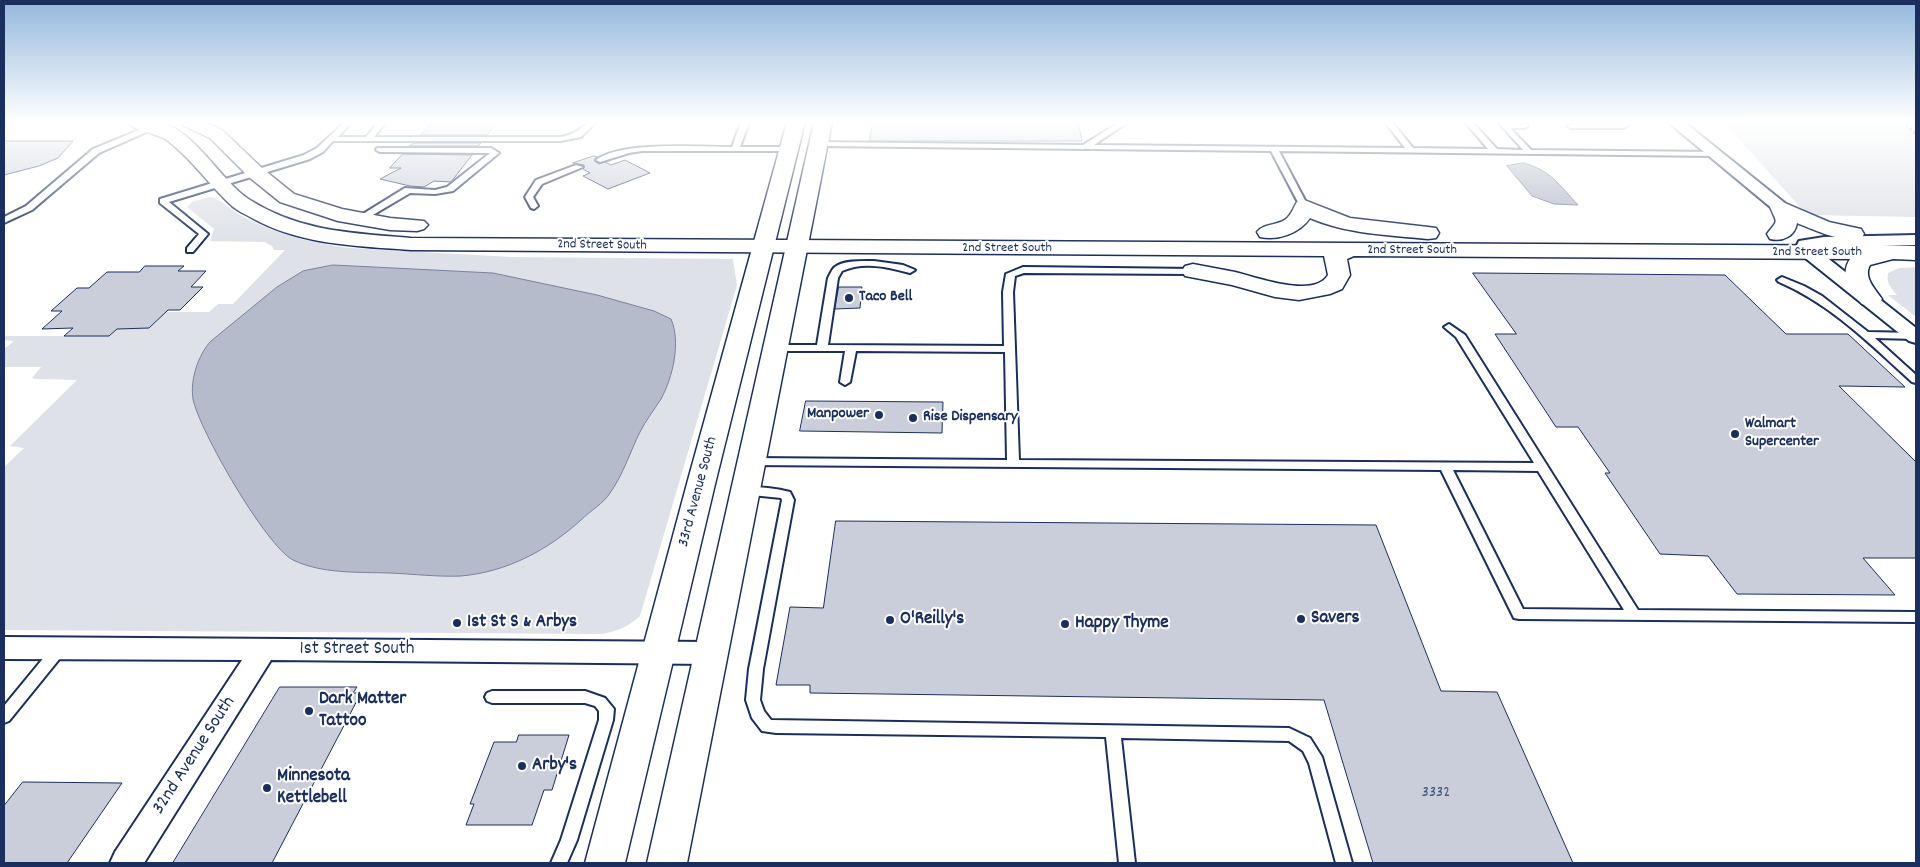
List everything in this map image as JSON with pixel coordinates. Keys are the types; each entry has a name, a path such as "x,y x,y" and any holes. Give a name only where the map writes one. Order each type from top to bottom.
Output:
{"main road":[{"name":"2nd Street South","path":"200,162 241,203 268,218 306,232 353,239 411,244 1268,232 1916,234"},
{"name":"2nd Street South","path":"245,162 287,198 338,215 390,224 764,239"},
{"name":"33rd Avenue South","path":"605,863 764,239 786,162"},
{"path":"667,863 744,491 815,162"},
{"path":"1268,232 1291,226 1298,222 1304,206 1321,217 1337,222 1428,233"},
{"path":"1778,234 1786,228 1788,222 1780,207"},
{"path":"1780,207 1822,226 1853,234"},
{"name":"2nd Street South","path":"800,239 1283,250 1906,253"},
{"path":"1193,270 1244,273 1271,280 1290,282 1305,281 1310,278 1313,272 1308,261 1299,255 1283,250"},
{"path":"1193,270 1275,291 1312,293 1334,284 1339,276 1335,256 1350,250"},
{"path":"1870,299 1857,281 1856,272 1858,264 1863,259 1906,253"}],"street":[{"path":"1725,162 1780,207"},
{"path":"1916,240 1808,243 1805,245 1810,253 1916,337"},
{"name":"1st Street South","path":"4,648 711,652"},
{"name":"32nd Avenue South","path":"126,863 264,649"}],"lane":[{"path":"4,220 29,208 83,162"},
{"path":"190,250 204,234 163,201 290,162"},
{"path":"361,219 408,190 435,192 450,189 484,162"},
{"path":"1281,162 1304,206"},
{"path":"534,206 529,197 539,182 579,167"},
{"path":"822,348 833,278 838,269 851,264 884,264 910,270"},
{"path":"1013,464 1008,292 1011,274 1016,271 1193,270"},
{"path":"1782,280 1801,287 1824,300 1916,380"},
{"path":"1449,327 1460,335 1634,615"},
{"path":"1864,335 1916,337"},
{"path":"776,348 1010,349"},
{"path":"845,382 851,348"},
{"path":"751,462 1542,467"},
{"path":"1445,467 1519,614 1916,617"},
{"path":"744,491 775,492 786,495 788,500 756,669 753,700 757,714 767,726 1282,733 1296,736 1305,741 1312,750 1317,763 1344,863"},
{"path":"4,717 60,648"},
{"path":"492,697 584,697 600,702 607,709 606,720 572,830 559,863"},
{"path":"1113,732 1127,863"}],"shaded area":[{"path":"1760,162 1916,162 1916,217 1807,215"},
{"path":"209,197 217,199 238,214 281,233 350,248 511,257 733,259 737,285 640,616 622,628 602,634 4,630 4,467 24,448 10,446 77,380 32,378 41,367 4,367 4,349 14,341 4,340 4,338 6,336 109,336 117,329 149,328 166,312 209,312 218,304 233,304 285,250 274,250 272,246 265,242 210,241 214,229 187,207 192,202"},
{"path":"1916,267 1916,317 1888,295 1897,295 1890,285 1888,273 1899,268"}],"water":[{"path":"1523,163 1548,174 1578,205 1554,204 1532,196 1507,166"},
{"path":"333,265 493,273 597,295 654,311 671,319 674,328 675,349 669,380 661,399 640,432 619,479 601,504 541,550 495,570 478,574 443,576 328,570 304,565 293,560 281,550 251,511 207,435 193,399 194,376 202,353 211,341 277,287 303,271"}],"building":[{"path":"4,162 47,162 39,166 4,175"},
{"path":"395,162 466,162 451,182 434,181 424,187 410,186 380,179 401,168 390,168"},
{"path":"606,162 611,165 618,162 630,162 650,173 608,189 583,176 590,173 583,169 584,165 573,163"},
{"path":"145,266 184,266 178,271 206,271 191,287 203,287 180,310 168,310 149,328 117,329 109,336 64,336 73,328 42,329 62,311 51,311 77,288 89,288 107,272 139,272"},
{"name":"Walmart Supercenter","path":"1473,273 1725,275 1786,334 1848,334 1905,387 1839,386 1916,462 1916,558 1863,558 1895,595 1737,594 1708,556 1660,554 1605,473 1610,473 1578,427 1556,427 1495,334 1516,334"},
{"name":"Taco Bell","path":"839,287 862,287 860,308 835,309"},
{"path":"806,401 943,402 942,433 800,431"},
{"path":"836,521 1376,525 1441,691 1497,692 1573,863 1373,863 1324,700 810,693 810,685 776,685 790,607 823,608"},
{"path":"280,687 357,687 353,693 361,693 272,863 173,863"},
{"name":"Arby's","path":"519,735 569,735 552,790 544,790 532,825 466,825 474,804 470,804 494,742 516,742"},
{"path":"23,782 122,783 67,863 4,863 4,806"}],"place":[{"name":"Taco Bell","path":"849,298"},
{"name":"Manpower","path":"879,415"},
{"name":"Rise Dispensary","path":"913,418"},
{"name":"Walmart Supercenter","path":"1735,434"},
{"name":"Savers","path":"1301,619"},
{"name":"O'Reilly's","path":"890,620"},
{"name":"1st St S & Arbys","path":"457,623"},
{"name":"Happy Thyme","path":"1065,624"},
{"name":"Dark Matter Tattoo","path":"309,711"},
{"name":"Arby's","path":"522,766"},
{"name":"Minnesota Kettlebell","path":"267,788"}]}
